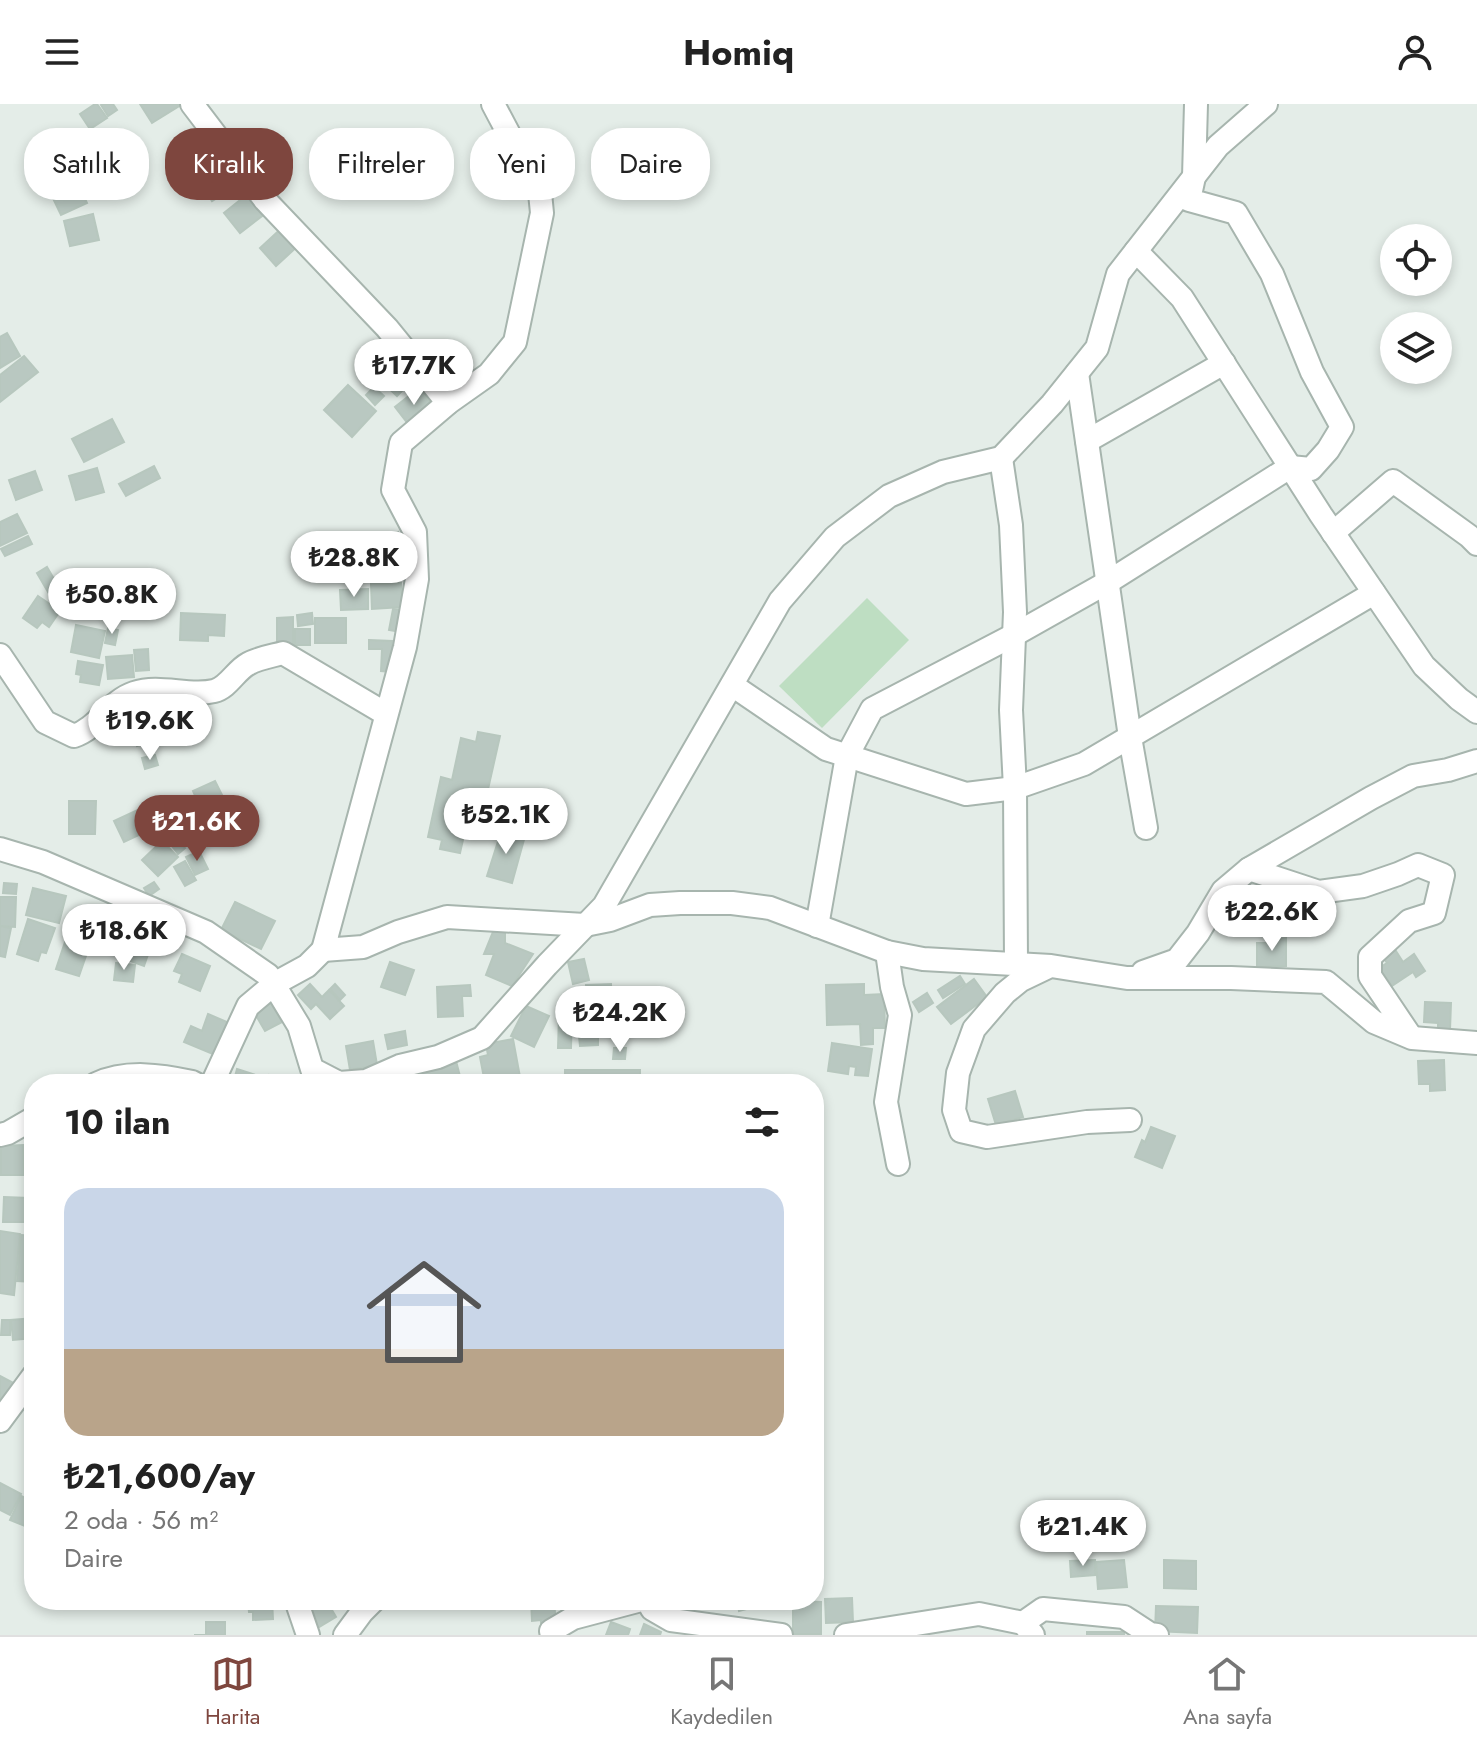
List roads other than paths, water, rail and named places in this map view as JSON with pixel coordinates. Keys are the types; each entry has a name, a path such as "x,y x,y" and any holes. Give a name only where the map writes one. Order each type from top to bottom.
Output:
{"street":[{"path":"192,104 265,200 387,328 448,403"},
{"path":"217,1074 248,1006 274,984 307,966 323,950 405,647 417,579 415,532 393,490 401,443 448,403 489,374 515,342 542,213 540,193 493,104"},
{"path":"817,926 847,756 872,709 1108,582 1290,467 1311,469 1342,427 1312,372 1272,274 1236,213 1189,200 1194,177 1196,104"},
{"path":"384,1074 400,1066 438,1057 482,1038 604,906 780,601 835,537 889,496 943,472 1001,458 1052,404 1097,348 1118,274 1218,146 1266,104"},
{"path":"1136,251 1182,298 1333,533 1424,666 1477,712"},
{"path":"1087,441 1224,363"},
{"path":"1077,373 1146,828"},
{"path":"1001,458 1011,525 1015,612 1011,710 1015,788 1016,964"},
{"path":"1333,533 1393,481 1477,544"},
{"path":"732,685 826,749 966,794 1015,788 1084,764 1374,593"},
{"path":"0,655 45,722 74,736 84,733 117,702 132,694 151,689 191,694 219,690 247,664 283,653 386,714"},
{"path":"1127,978 1177,960 1198,933 1223,891 1249,869 1413,776 1477,761"},
{"path":"0,849 43,862 206,932 268,975 299,1026 312,1069 318,1074"},
{"path":"1249,869 1319,892 1363,886 1418,865 1443,875 1434,913 1409,921 1370,957 1370,976 1412,1038"},
{"path":"323,950 363,947 447,917 585,925 610,920 650,905 732,903 770,908 887,952 923,959 1051,966 1127,978 1326,982 1374,1022 1412,1038 1477,1043"},
{"path":"887,952 900,1015 886,1102 898,1164"},
{"path":"1051,966 1021,980 1005,993 974,1029 958,1073 954,1110 961,1131 987,1137 1087,1122 1130,1120"},
{"path":"0,1135 24,1124"},
{"path":"0,1421 24,1389"},
{"path":"846,1635 979,1614 1028,1629 1043,1609 1124,1617 1150,1634 1157,1635"},
{"path":"299,1610 308,1635"},
{"path":"345,1635 364,1610"},
{"path":"552,1635 551,1631 573,1618 605,1610"},
{"path":"654,1610 671,1620 781,1635"}]}
